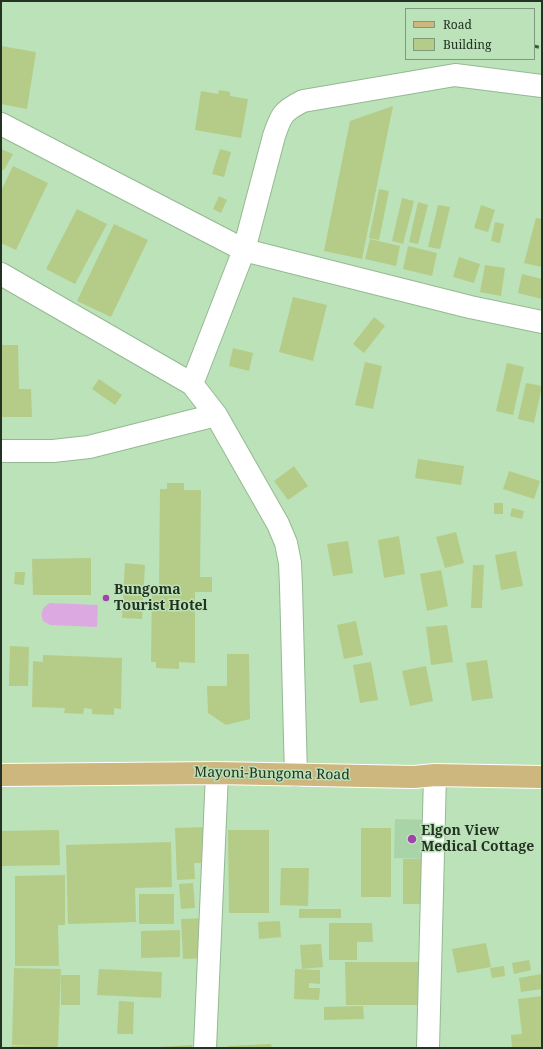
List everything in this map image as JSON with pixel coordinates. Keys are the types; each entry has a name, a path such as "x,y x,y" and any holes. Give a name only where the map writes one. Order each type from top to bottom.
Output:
{"main road":[{"name":"Mayoni-Bungoma Road","path":"1,775 217,773 414,777 435,775 542,776"}],"street":[{"path":"192,384 244,250 279,120 288,108 303,101 455,75 542,86"},
{"path":"1,124 244,250 470,308 542,322"},
{"path":"1,274 192,384 216,415 278,524 286,543 291,578 296,775"},
{"path":"1,451 54,451 89,447 216,415"},
{"path":"205,1048 217,773"},
{"path":"428,1048 435,775"}],"shaded area":[{"path":"50,603 98,605 97,627 50,625 43,621 42,610"},
{"name":"Elgon View Medical Cottage","path":"395,819 430,820 428,859 394,858"}],"building":[{"path":"1,46 36,52 27,109 1,104"},
{"path":"219,90 230,92 230,96 248,99 241,138 195,130 201,91 218,94"},
{"path":"393,106 362,259 324,251 350,121"},
{"path":"1,149 13,154 4,170 1,169"},
{"path":"220,149 231,152 224,177 212,174"},
{"path":"13,166 48,183 16,250 1,243 1,191"},
{"path":"379,189 389,191 379,240 369,238"},
{"path":"219,196 227,200 221,213 213,209"},
{"path":"402,198 414,201 403,244 392,241"},
{"path":"418,202 428,205 418,244 409,242"},
{"path":"438,205 450,207 440,249 428,247"},
{"path":"481,205 495,210 488,232 474,228"},
{"path":"77,209 107,224 75,284 46,269"},
{"path":"536,218 542,219 542,267 524,263"},
{"path":"495,222 504,224 500,243 491,241"},
{"path":"114,224 148,240 111,317 77,301"},
{"path":"370,239 400,246 396,266 365,259"},
{"path":"408,246 437,253 432,276 403,269"},
{"path":"459,257 480,264 474,283 453,277"},
{"path":"485,265 505,268 501,296 480,292"},
{"path":"522,274 542,279 542,299 518,293"},
{"path":"293,297 327,305 313,361 279,352"},
{"path":"374,317 385,326 364,353 353,344"},
{"path":"1,345 18,345 19,389 31,389 32,417 1,417"},
{"path":"233,348 253,353 249,371 229,366"},
{"path":"365,362 382,366 373,409 355,405"},
{"path":"507,363 524,367 513,415 496,411"},
{"path":"99,379 122,395 115,405 92,389"},
{"path":"526,383 542,386 534,423 518,419"},
{"path":"418,459 464,466 461,485 415,478"},
{"path":"294,466 308,486 288,500 274,481"},
{"path":"509,471 540,481 534,499 503,489"},
{"path":"167,483 184,483 184,490 201,490 200,577 212,577 212,592 195,592 195,663 179,662 179,669 156,668 156,662 151,662 152,591 159,591 160,489 167,489"},
{"path":"494,503 503,503 503,514 494,514"},
{"path":"512,508 524,511 522,519 510,516"},
{"path":"456,532 464,563 445,568 436,537"},
{"path":"399,536 405,574 384,578 378,540"},
{"path":"348,541 353,573 333,576 327,544"},
{"path":"516,551 523,586 501,590 495,555"},
{"path":"91,558 91,595 33,595 32,559"},
{"path":"125,563 145,565 142,619 122,618"},
{"path":"473,565 484,565 482,608 471,608"},
{"path":"441,570 448,606 427,611 420,574"},
{"path":"15,572 25,572 24,585 14,584"},
{"path":"356,621 363,655 344,659 337,625"},
{"path":"447,625 453,662 431,665 426,627"},
{"path":"10,646 29,647 28,686 9,686"},
{"path":"227,654 249,654 250,719 226,725 208,713 207,686 227,686"},
{"path":"43,655 122,658 121,709 114,708 114,715 92,714 92,709 84,708 83,714 64,713 65,708 32,707 33,661 43,662"},
{"path":"487,660 493,698 472,701 466,663"},
{"path":"371,662 378,700 360,703 353,665"},
{"path":"426,666 433,701 410,706 402,671"},
{"path":"209,827 210,863 194,863 195,879 177,880 175,828"},
{"path":"361,828 391,828 391,897 361,897"},
{"path":"59,830 60,865 1,866 1,831"},
{"path":"228,830 269,830 269,913 229,913"},
{"path":"171,842 172,887 135,888 136,922 68,924 66,845"},
{"path":"403,859 430,859 430,904 403,904"},
{"path":"281,868 309,868 308,906 280,905"},
{"path":"65,875 65,925 58,925 59,966 15,966 15,876"},
{"path":"193,883 195,908 181,909 179,884"},
{"path":"139,894 174,894 174,924 139,924"},
{"path":"299,909 341,909 341,918 299,918"},
{"path":"204,918 206,958 183,959 181,919"},
{"path":"280,921 281,937 259,939 258,922"},
{"path":"329,923 372,923 373,942 357,942 357,960 329,960"},
{"path":"180,930 180,957 141,958 141,931"},
{"path":"486,943 491,967 457,973 452,949"},
{"path":"321,944 323,967 302,969 300,945"},
{"path":"529,960 531,970 514,974 512,963"},
{"path":"345,962 422,962 423,1005 346,1005"},
{"path":"504,966 505,976 492,978 490,968"},
{"path":"14,968 61,969 57,1048 11,1048 11,1046 41,1046 12,1045"},
{"path":"99,969 162,972 161,998 97,995"},
{"path":"295,969 320,970 320,984 309,983 309,988 320,988 319,1000 294,999"},
{"path":"542,974 542,989 521,992 519,978"},
{"path":"61,975 80,975 80,1005 61,1005"},
{"path":"542,996 542,1048 512,1048 511,1035 522,1034 518,999"},
{"path":"119,1001 134,1002 133,1034 117,1034"},
{"path":"363,1006 364,1019 324,1020 324,1007"},
{"path":"271,1044 272,1048 228,1048 228,1046"},
{"path":"192,1045 192,1048 159,1048 159,1047"}],"railway":[{"path":"535,46 542,48"}],"place":[{"name":"Bungoma Tourist Hotel","path":"106,598"},
{"name":"Elgon View Medical Cottage","path":"412,839"}]}
